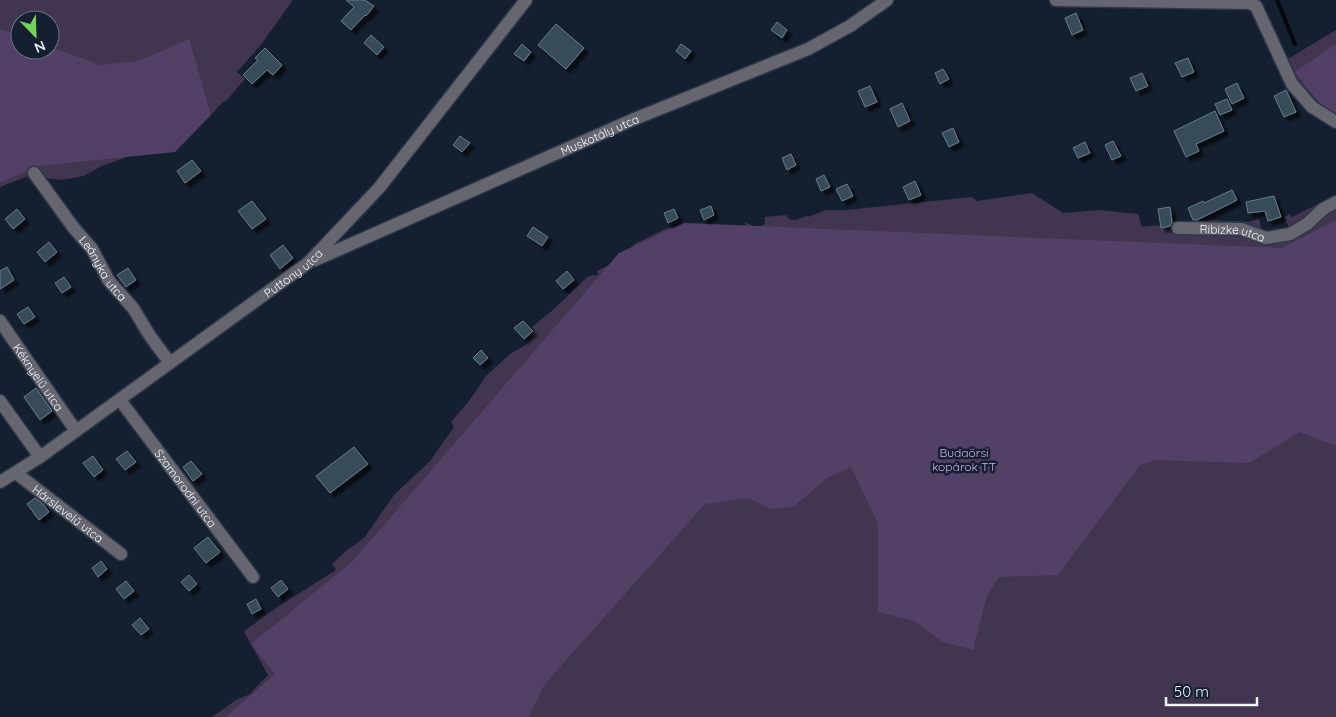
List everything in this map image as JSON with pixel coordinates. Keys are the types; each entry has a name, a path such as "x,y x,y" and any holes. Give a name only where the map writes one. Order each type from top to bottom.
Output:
{"street":[{"name":"Puttony utca","path":"0,482 40,457 308,263 379,188 526,0"},
{"name":"Muskotály utca","path":"308,263 632,120 808,48 850,26 887,0"},
{"path":"1056,0 1249,3 1256,6 1292,84 1312,107 1336,122"},
{"name":"Leányka utca","path":"34,173 73,227 92,249 109,281 133,308 150,336 170,363"},
{"name":"Ribizke utca","path":"1178,228 1241,229 1266,238 1290,234 1307,224 1323,208 1336,202"},
{"name":"Kéknyelű utca","path":"0,321 76,431"},
{"name":"Szamorodni utca","path":"120,400 253,577"},
{"path":"0,401 40,457"},
{"name":"Hárslevelű utca","path":"16,473 121,554"}],"green space":[{"path":"0,0 293,0 260,46 237,72 245,79 211,115 209,112 146,150 102,166 84,176 62,180 28,176 0,187"},
{"path":"0,29 10,32 10,60 60,60 60,51 101,65 139,61 189,39 211,115 175,152 38,166 0,183"},
{"path":"1336,30 1336,111 1298,85 1286,60"},
{"path":"1336,44 1336,115 1317,101 1295,72"},
{"name":"Budaörsi kopárok TT","path":"1032,193 1063,213 1099,210 1138,214 1142,227 1159,225 1161,228 1211,220 1248,222 1259,219 1262,231 1266,232 1290,230 1284,217 1290,214 1291,217 1294,216 1336,195 1336,717 212,717 236,700 250,694 268,675 243,630 336,570 332,564 364,538 394,495 430,461 454,427 451,422 469,401 486,376 510,354 527,344 535,330 532,327 587,277 597,276 597,271 615,262 635,244 665,229 702,223 708,228 746,228 745,222 756,228 765,224 765,217 786,215 789,219 795,220 826,210 846,210 972,197 977,201"},
{"name":"Budaörsi kopárok TT","path":"1336,220 1336,446 1300,432 1249,463 1155,460 1140,465 1058,575 999,577 987,596 973,650 943,642 914,621 878,612 878,524 851,467 827,478 793,507 770,509 748,498 705,504 544,685 529,717 226,717 275,674 251,644 352,562 619,253 684,223 1282,248"}],"building":[{"path":"346,0 365,0 374,6 351,30 341,21 354,7"},
{"path":"1076,13 1083,30 1072,35 1065,18"},
{"path":"777,22 787,30 782,38 771,30"},
{"path":"556,24 584,48 566,69 538,45"},
{"path":"371,35 384,47 377,55 364,43"},
{"path":"522,44 531,52 524,61 514,54"},
{"path":"681,44 691,51 685,59 676,51"},
{"path":"265,48 282,65 273,75 267,70 252,84 243,75 258,60 255,58"},
{"path":"1188,58 1194,72 1182,77 1175,63"},
{"path":"943,69 949,79 940,84 935,73"},
{"path":"1142,73 1148,86 1136,91 1130,78"},
{"path":"1237,83 1244,98 1232,104 1225,89"},
{"path":"870,86 877,102 865,107 858,91"},
{"path":"1286,90 1296,112 1284,117 1274,96"},
{"path":"1227,99 1232,110 1220,115 1215,104"},
{"path":"902,103 910,121 898,127 890,109"},
{"path":"1215,111 1224,131 1196,144 1199,151 1186,157 1174,131"},
{"path":"953,128 959,142 949,147 942,133"},
{"path":"460,136 470,143 462,152 453,145"},
{"path":"1113,141 1121,156 1112,160 1105,145"},
{"path":"1085,142 1090,153 1078,158 1073,148"},
{"path":"791,154 796,165 787,170 782,158"},
{"path":"192,160 201,171 185,183 177,171"},
{"path":"824,175 830,187 821,191 816,179"},
{"path":"915,181 921,195 909,200 903,187"},
{"path":"847,184 853,196 842,201 836,189"},
{"path":"1232,190 1237,200 1197,220 1193,220 1188,208"},
{"path":"1274,196 1281,217 1268,221 1265,211 1248,213 1246,202"},
{"path":"252,201 266,219 252,229 238,211"},
{"path":"711,206 714,215 704,220 700,210"},
{"path":"1170,207 1172,222 1170,226 1161,228 1158,209"},
{"path":"17,209 25,219 13,229 5,219"},
{"path":"674,209 678,218 668,223 664,213"},
{"path":"533,227 548,237 542,246 527,236"},
{"path":"49,242 57,252 45,262 37,252"},
{"path":"283,245 293,258 280,269 270,255"},
{"path":"7,267 14,280 0,289 0,271"},
{"path":"128,268 136,280 126,287 117,275"},
{"path":"567,271 574,280 563,289 556,281"},
{"path":"64,277 71,287 62,293 55,283"},
{"path":"28,307 35,317 24,324 17,314"},
{"path":"523,321 533,331 524,339 514,328"},
{"path":"481,350 488,358 480,365 473,358"},
{"path":"36,388 52,411 40,420 24,397"},
{"path":"354,447 368,464 330,493 316,476"},
{"path":"127,451 136,462 125,470 116,459"},
{"path":"93,456 103,470 94,477 83,463"},
{"path":"191,461 202,474 193,481 183,467"},
{"path":"35,498 49,512 39,520 27,504"},
{"path":"208,537 220,552 206,563 194,548"},
{"path":"101,561 107,569 98,577 92,568"},
{"path":"189,575 197,584 189,591 181,582"},
{"path":"281,580 288,589 278,597 271,588"},
{"path":"126,581 134,591 124,599 116,589"},
{"path":"256,599 261,609 252,614 247,604"},
{"path":"140,618 149,629 141,635 132,625"}],"waterway":[{"path":"1277,0 1295,44"}]}
